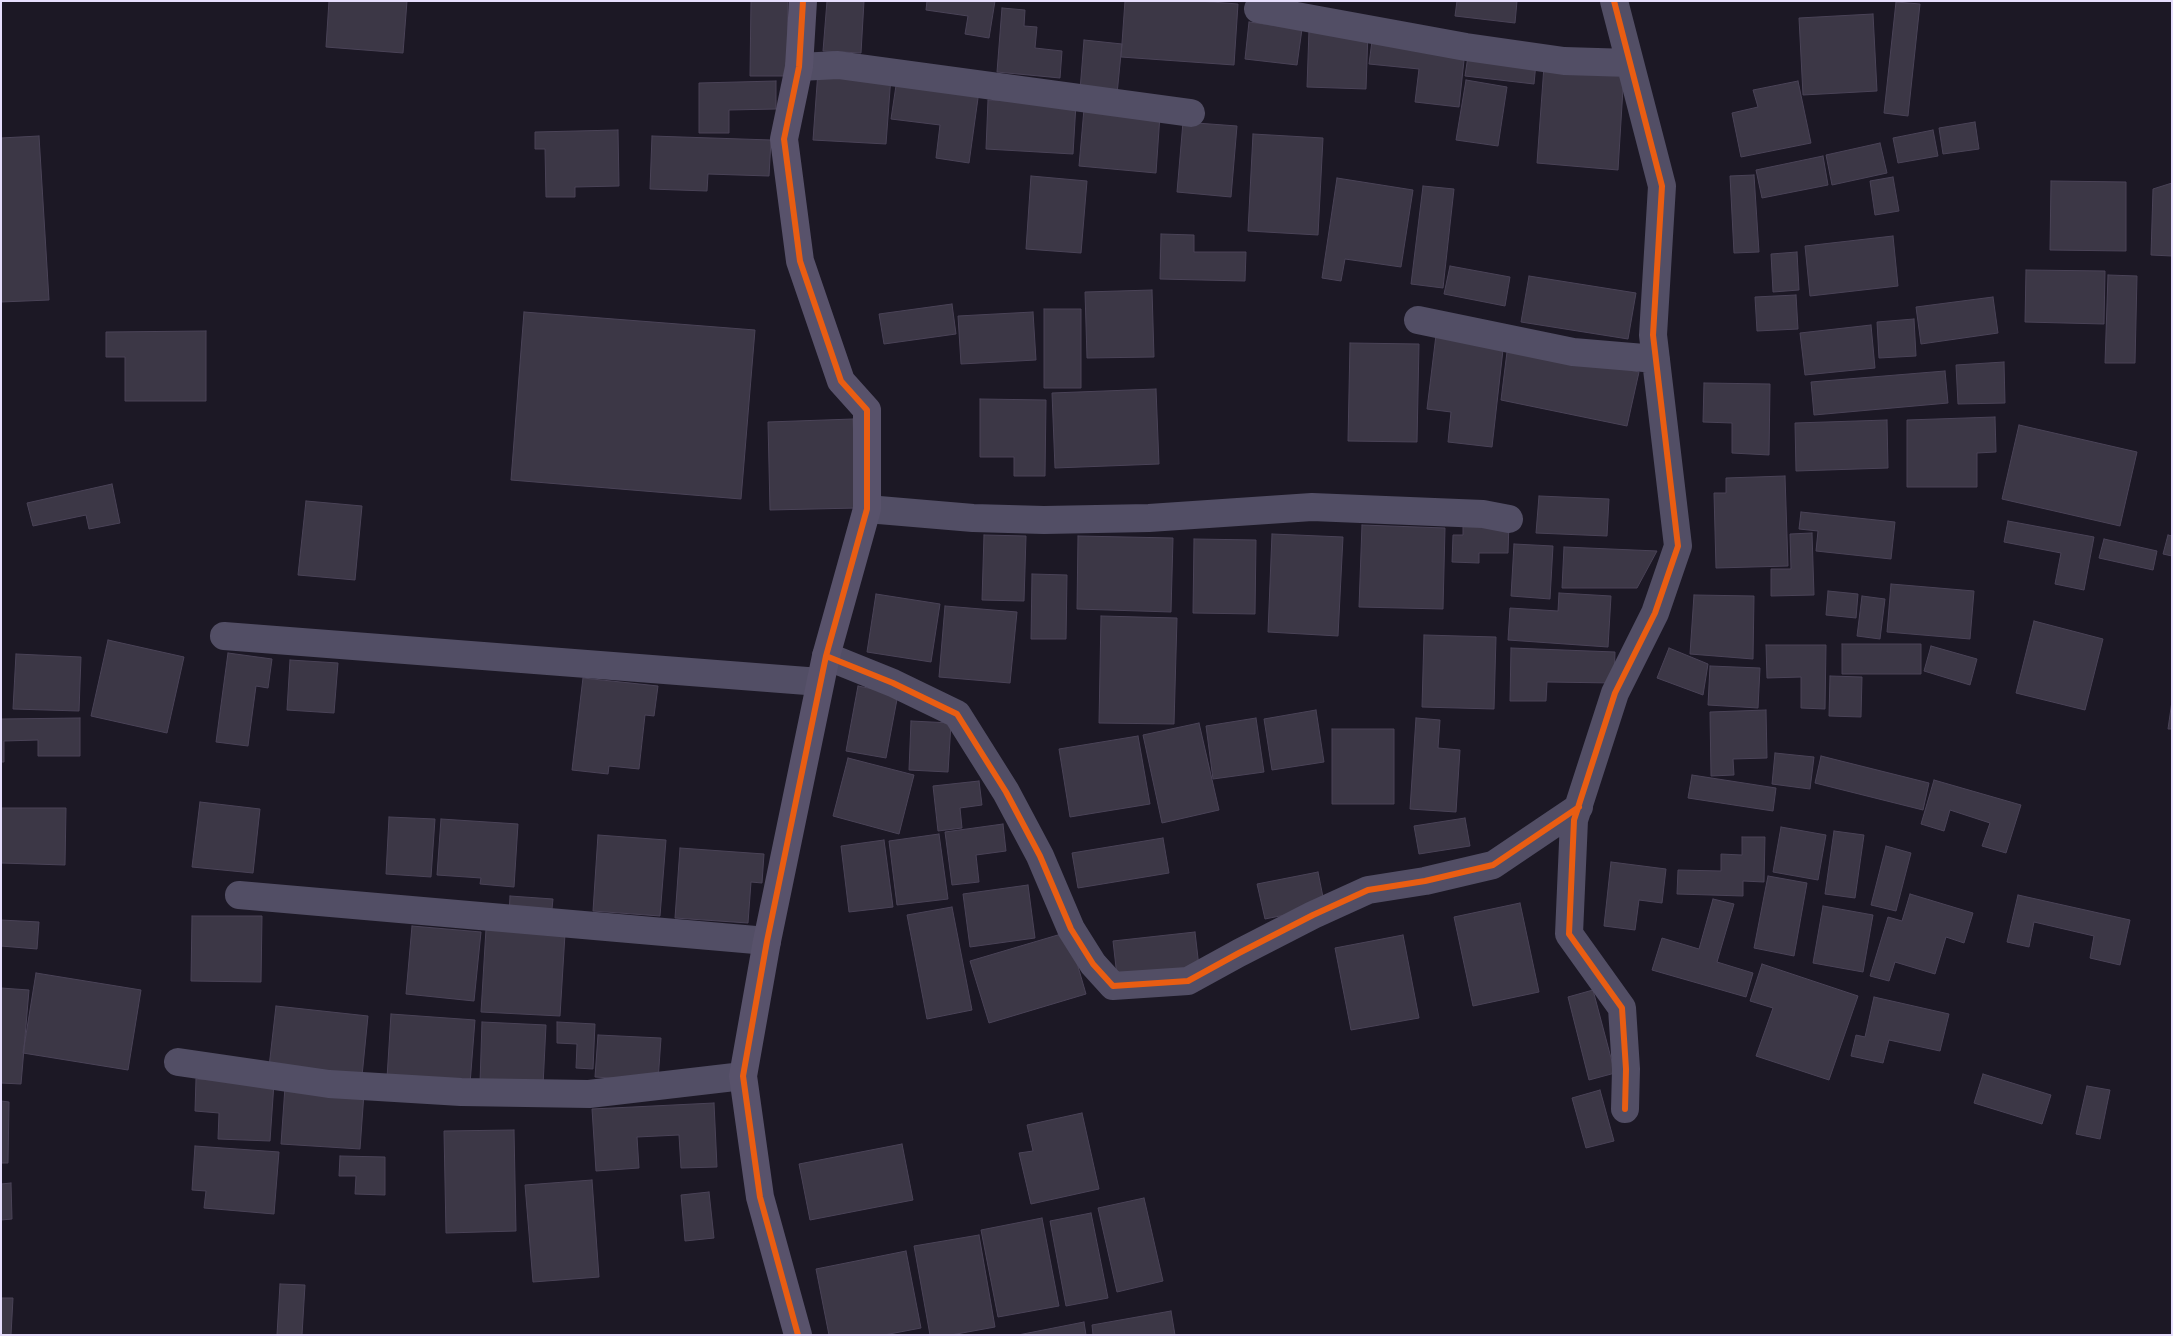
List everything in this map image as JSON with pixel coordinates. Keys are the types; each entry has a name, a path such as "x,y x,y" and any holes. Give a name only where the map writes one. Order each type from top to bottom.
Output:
{"street":[{"path":"798,1335 760,1196 743,1076 767,942 823,669 867,509 867,410 841,381 800,261 784,139 799,67 803,1"},
{"path":"1614,1 1662,186 1653,334 1678,546 1655,613 1615,693 1574,820 1569,934 1622,1008 1626,1069 1626,1109"},
{"path":"1258,9 1466,47 1564,61 1630,63"},
{"path":"799,67 838,65 1191,113"},
{"path":"1418,320 1573,352 1656,359"},
{"path":"867,509 973,518 1044,520 1149,518 1312,507 1483,514 1509,519"},
{"path":"224,636 823,669 893,683 957,714 1006,792 1040,856 1071,929 1093,964 1113,986 1188,981 1304,919 1368,890 1425,881 1493,866 1579,807"},
{"path":"239,895 767,942"},
{"path":"178,1062 329,1084 461,1092 589,1094 743,1076"}],"building":[{"path":"329,1 407,1 403,53 326,47"},
{"path":"751,1 788,1 787,76 750,76"},
{"path":"827,1 864,1 861,53 823,51"},
{"path":"927,1 995,1 989,38 965,34 968,16 926,10"},
{"path":"1125,1 1198,1 1238,4 1234,65 1121,57"},
{"path":"1457,1 1517,1 1515,23 1455,16"},
{"path":"1896,2 1920,4 1908,116 1884,113"},
{"path":"1002,8 1025,10 1024,26 1037,27 1035,48 1062,51 1060,78 997,72"},
{"path":"1873,14 1877,91 1803,95 1799,18"},
{"path":"1249,22 1302,29 1297,65 1245,59"},
{"path":"1309,30 1368,32 1366,89 1307,87"},
{"path":"1084,40 1122,44 1117,94 1080,90"},
{"path":"1372,41 1465,51 1459,107 1415,102 1419,69 1369,64"},
{"path":"1468,56 1536,63 1534,84 1465,76"},
{"path":"1544,66 1624,72 1618,170 1537,163"},
{"path":"818,71 891,76 886,144 813,140"},
{"path":"897,79 979,91 969,163 936,158 940,125 891,119"},
{"path":"1466,80 1507,87 1498,146 1456,140"},
{"path":"776,81 776,109 729,110 729,133 699,133 699,83"},
{"path":"1798,81 1811,143 1741,157 1732,113 1758,107 1753,90"},
{"path":"988,100 1076,104 1073,154 986,149"},
{"path":"1084,109 1160,115 1156,173 1079,166"},
{"path":"1183,122 1237,126 1231,197 1177,192"},
{"path":"1975,122 1979,149 1943,154 1939,128"},
{"path":"618,130 619,186 575,187 575,197 546,197 545,149 535,149 535,132"},
{"path":"1933,130 1938,156 1898,163 1893,138"},
{"path":"1253,134 1323,138 1318,235 1248,231"},
{"path":"39,136 49,300 1,302 1,138"},
{"path":"652,136 771,140 769,176 708,174 707,191 650,189"},
{"path":"1880,143 1887,173 1832,185 1826,155"},
{"path":"1823,156 1828,185 1762,198 1756,170"},
{"path":"1754,175 1759,252 1734,253 1730,176"},
{"path":"1031,176 1087,181 1081,253 1026,249"},
{"path":"1893,177 1899,211 1875,215 1870,181"},
{"path":"1337,178 1413,190 1401,267 1345,259 1341,281 1322,278"},
{"path":"2051,181 2126,182 2126,251 2050,250"},
{"path":"2172,183 2172,256 2151,255 2153,189"},
{"path":"1423,186 1454,189 1443,288 1411,284"},
{"path":"1161,234 1194,235 1194,252 1246,252 1245,281 1160,279"},
{"path":"1893,236 1898,286 1810,296 1805,246"},
{"path":"1797,252 1799,290 1773,292 1771,254"},
{"path":"1450,266 1510,277 1505,306 1444,294"},
{"path":"2026,270 2105,271 2104,324 2025,322"},
{"path":"2108,275 2137,276 2135,363 2105,363"},
{"path":"1529,276 1636,293 1628,339 1521,322"},
{"path":"1152,290 1154,357 1087,358 1085,292"},
{"path":"1796,295 1798,329 1757,331 1755,297"},
{"path":"1993,297 1998,333 1921,344 1916,307"},
{"path":"952,304 956,334 884,344 879,314"},
{"path":"1044,309 1081,309 1081,388 1044,388"},
{"path":"524,312 755,330 741,499 511,480"},
{"path":"1033,312 1036,360 961,364 958,316"},
{"path":"1914,319 1916,356 1879,358 1877,322"},
{"path":"1871,325 1875,368 1805,375 1800,333"},
{"path":"206,331 206,401 125,401 125,357 106,357 106,332"},
{"path":"1436,335 1504,341 1492,447 1448,442 1451,412 1427,409"},
{"path":"1350,343 1419,344 1417,442 1348,441"},
{"path":"1508,344 1639,372 1627,426 1501,400"},
{"path":"2004,362 2005,403 1958,404 1956,365"},
{"path":"1945,371 1948,403 1814,415 1811,382"},
{"path":"1704,383 1770,384 1769,455 1732,453 1732,423 1703,422"},
{"path":"1156,389 1159,464 1055,468 1052,393"},
{"path":"980,399 1046,400 1045,476 1014,476 1014,457 980,457"},
{"path":"1995,417 1996,452 1977,453 1977,487 1907,487 1907,420"},
{"path":"853,419 857,508 770,510 768,422"},
{"path":"1887,420 1888,468 1796,471 1795,423"},
{"path":"2019,425 2137,452 2120,526 2002,499"},
{"path":"1785,476 1788,566 1716,568 1714,493 1726,493 1726,478"},
{"path":"112,484 120,523 89,529 86,515 33,526 27,503"},
{"path":"1539,496 1609,499 1607,536 1536,533"},
{"path":"306,501 362,506 355,580 298,575"},
{"path":"1801,512 1895,522 1891,559 1816,551 1818,531 1799,529"},
{"path":"1463,520 1509,522 1508,553 1479,553 1479,563 1452,562 1453,535 1463,535"},
{"path":"2008,521 2094,537 2084,590 2055,584 2061,553 2004,542"},
{"path":"1362,525 1445,528 1443,609 1359,607"},
{"path":"1812,533 1814,595 1771,596 1771,569 1791,569 1790,534"},
{"path":"1272,534 1343,537 1338,636 1268,632"},
{"path":"984,535 1026,536 1024,601 982,600"},
{"path":"2168,535 2172,536 2172,556 2163,554"},
{"path":"1078,536 1173,538 1171,612 1077,609"},
{"path":"1194,539 1256,540 1255,614 1193,613"},
{"path":"2104,539 2157,551 2153,570 2099,558"},
{"path":"1514,544 1553,546 1550,599 1511,596"},
{"path":"1564,547 1657,551 1637,588 1562,588"},
{"path":"1032,574 1067,575 1066,639 1031,639"},
{"path":"1891,584 1974,591 1970,639 1887,632"},
{"path":"1828,591 1858,594 1856,618 1826,615"},
{"path":"1559,593 1611,596 1608,647 1508,640 1510,608 1558,611"},
{"path":"876,594 940,604 931,662 867,652"},
{"path":"1694,595 1754,596 1753,659 1690,654"},
{"path":"1862,596 1885,599 1880,639 1857,636"},
{"path":"945,606 1017,612 1010,683 939,677"},
{"path":"1101,616 1177,618 1174,724 1099,723"},
{"path":"2034,621 2103,639 2085,710 2016,693"},
{"path":"1424,635 1496,637 1494,709 1422,707"},
{"path":"108,640 184,657 167,733 91,716"},
{"path":"1842,644 1921,644 1921,674 1842,674"},
{"path":"1766,645 1826,645 1825,709 1801,708 1801,677 1767,678"},
{"path":"1931,646 1977,659 1970,685 1924,671"},
{"path":"1511,648 1615,652 1614,683 1547,682 1546,701 1510,701"},
{"path":"1669,648 1708,664 1703,695 1657,678"},
{"path":"228,653 272,659 268,688 256,686 248,746 216,742"},
{"path":"16,654 81,657 79,711 13,709"},
{"path":"290,660 338,663 334,713 287,710"},
{"path":"1710,666 1760,668 1758,708 1708,705"},
{"path":"1830,676 1862,677 1861,717 1829,716"},
{"path":"583,678 658,686 654,716 645,715 639,769 609,766 608,774 572,770"},
{"path":"858,686 898,694 886,758 846,751"},
{"path":"2172,701 2172,729 2168,729"},
{"path":"1316,710 1324,762 1272,770 1264,719"},
{"path":"1766,710 1767,758 1733,759 1734,775 1711,776 1710,712"},
{"path":"80,718 80,756 38,756 38,740 4,741 4,762 1,762 1,719"},
{"path":"1256,718 1264,772 1213,779 1206,726"},
{"path":"1416,718 1440,720 1438,748 1460,750 1456,812 1410,809"},
{"path":"911,721 951,723 948,772 909,770"},
{"path":"1199,723 1219,810 1162,823 1143,735"},
{"path":"1332,729 1394,729 1394,804 1332,804"},
{"path":"1138,736 1150,804 1070,817 1059,749"},
{"path":"1775,753 1814,757 1810,789 1772,784"},
{"path":"1821,756 1929,783 1923,810 1815,783"},
{"path":"848,758 914,775 899,834 833,816"},
{"path":"1692,775 1776,788 1773,811 1688,798"},
{"path":"1934,780 2021,805 2006,853 1982,846 1990,823 1950,810 1944,831 1921,824"},
{"path":"979,781 982,805 960,808 962,828 938,831 933,786"},
{"path":"200,802 260,809 253,873 192,867"},
{"path":"1,808 66,808 65,865 1,863"},
{"path":"389,817 435,819 431,877 386,874"},
{"path":"1465,818 1470,846 1419,854 1414,826"},
{"path":"441,819 518,824 514,887 480,884 481,878 437,875"},
{"path":"1003,824 1006,851 976,855 979,882 952,885 945,832"},
{"path":"1781,827 1826,835 1818,880 1773,872"},
{"path":"1834,831 1864,835 1855,898 1825,894"},
{"path":"939,834 948,899 897,905 889,841"},
{"path":"598,835 666,840 660,916 593,911"},
{"path":"1742,837 1765,837 1764,882 1743,881 1743,896 1677,894 1678,870 1721,871 1721,854 1742,855"},
{"path":"1163,838 1169,873 1078,888 1072,853"},
{"path":"884,840 893,907 849,912 841,846"},
{"path":"1886,846 1911,853 1896,911 1871,905"},
{"path":"680,848 764,854 762,883 751,882 748,923 675,918"},
{"path":"1611,862 1666,869 1662,903 1639,900 1635,930 1604,926"},
{"path":"1318,872 1325,907 1265,919 1257,884"},
{"path":"1768,876 1807,883 1794,956 1754,948"},
{"path":"1028,885 1035,938 970,947 963,894"},
{"path":"1910,894 1973,913 1964,943 1946,937 1935,974 1895,962 1889,981 1870,976 1888,917 1902,921"},
{"path":"2018,895 2130,920 2120,965 2090,958 2094,936 2034,922 2029,947 2007,942"},
{"path":"510,896 553,899 551,919 509,916"},
{"path":"1713,899 1734,904 1717,962 1753,973 1746,997 1652,970 1662,938 1699,949"},
{"path":"1520,903 1539,992 1473,1006 1454,917"},
{"path":"1823,906 1873,915 1863,972 1813,963"},
{"path":"952,907 972,1010 927,1019 907,915"},
{"path":"192,916 262,916 261,982 191,981"},
{"path":"1,920 39,922 37,949 1,946"},
{"path":"412,926 481,932 474,1001 406,994"},
{"path":"486,929 565,934 560,1016 481,1012"},
{"path":"1068,932 1086,994 989,1023 970,961"},
{"path":"1195,932 1199,967 1117,976 1113,941"},
{"path":"1403,935 1419,1018 1351,1030 1335,948"},
{"path":"1762,964 1858,996 1829,1080 1756,1056 1773,1008 1750,1001"},
{"path":"36,973 141,990 128,1070 23,1053"},
{"path":"1,988 29,990 21,1084 1,1083"},
{"path":"1593,990 1615,1073 1589,1080 1568,997"},
{"path":"1874,997 1949,1014 1940,1051 1889,1040 1883,1063 1851,1056 1856,1035 1865,1037"},
{"path":"276,1006 368,1016 362,1076 269,1067"},
{"path":"391,1014 475,1020 470,1084 387,1078"},
{"path":"482,1022 546,1025 543,1086 480,1083"},
{"path":"557,1022 595,1024 593,1069 576,1068 577,1044 557,1043"},
{"path":"598,1035 661,1038 658,1081 595,1077"},
{"path":"1983,1074 2051,1095 2042,1124 1974,1103"},
{"path":"196,1079 274,1083 270,1141 218,1139 219,1113 195,1111"},
{"path":"2087,1086 2110,1090 2100,1139 2076,1134"},
{"path":"285,1087 364,1093 360,1149 281,1144"},
{"path":"1600,1090 1614,1141 1586,1148 1572,1098"},
{"path":"1,1101 9,1102 8,1163 1,1163"},
{"path":"714,1103 717,1167 681,1168 679,1135 637,1137 639,1168 596,1171 592,1109"},
{"path":"1082,1113 1099,1189 1031,1204 1019,1153 1033,1151 1027,1125"},
{"path":"514,1130 516,1231 446,1233 444,1131"},
{"path":"902,1144 913,1200 810,1220 799,1164"},
{"path":"195,1146 279,1152 274,1214 204,1208 206,1191 192,1190"},
{"path":"340,1156 385,1157 385,1195 355,1194 356,1176 339,1176"},
{"path":"592,1180 599,1277 533,1282 525,1185"},
{"path":"11,1183 12,1219 1,1220 1,1184"},
{"path":"709,1192 714,1238 685,1241 681,1195"},
{"path":"1144,1198 1163,1281 1117,1292 1098,1208"},
{"path":"1091,1213 1108,1298 1066,1306 1050,1221"},
{"path":"1042,1218 1059,1306 998,1317 981,1230"},
{"path":"979,1235 995,1327 951,1335 930,1335 914,1246"},
{"path":"906,1251 921,1328 884,1335 829,1335 816,1269"},
{"path":"280,1284 305,1285 302,1335 277,1335"},
{"path":"1,1298 13,1298 11,1335 1,1335"},
{"path":"1171,1311 1175,1335 1093,1335 1092,1325"},
{"path":"1084,1322 1086,1335 1018,1335"}],"cycle path":[{"path":"798,1335 760,1197 743,1076 767,941 826,656 867,509 867,410 841,381 800,261 784,139 799,67 803,1"},
{"path":"1614,1 1662,186 1653,335 1678,546 1655,613 1615,693 1574,820 1569,934 1622,1008 1626,1069 1625,1109"},
{"path":"826,656 893,683 957,714 1006,792 1040,856 1071,929 1093,964 1113,986 1188,981 1313,915 1368,890 1425,881 1493,865 1579,807"}]}
